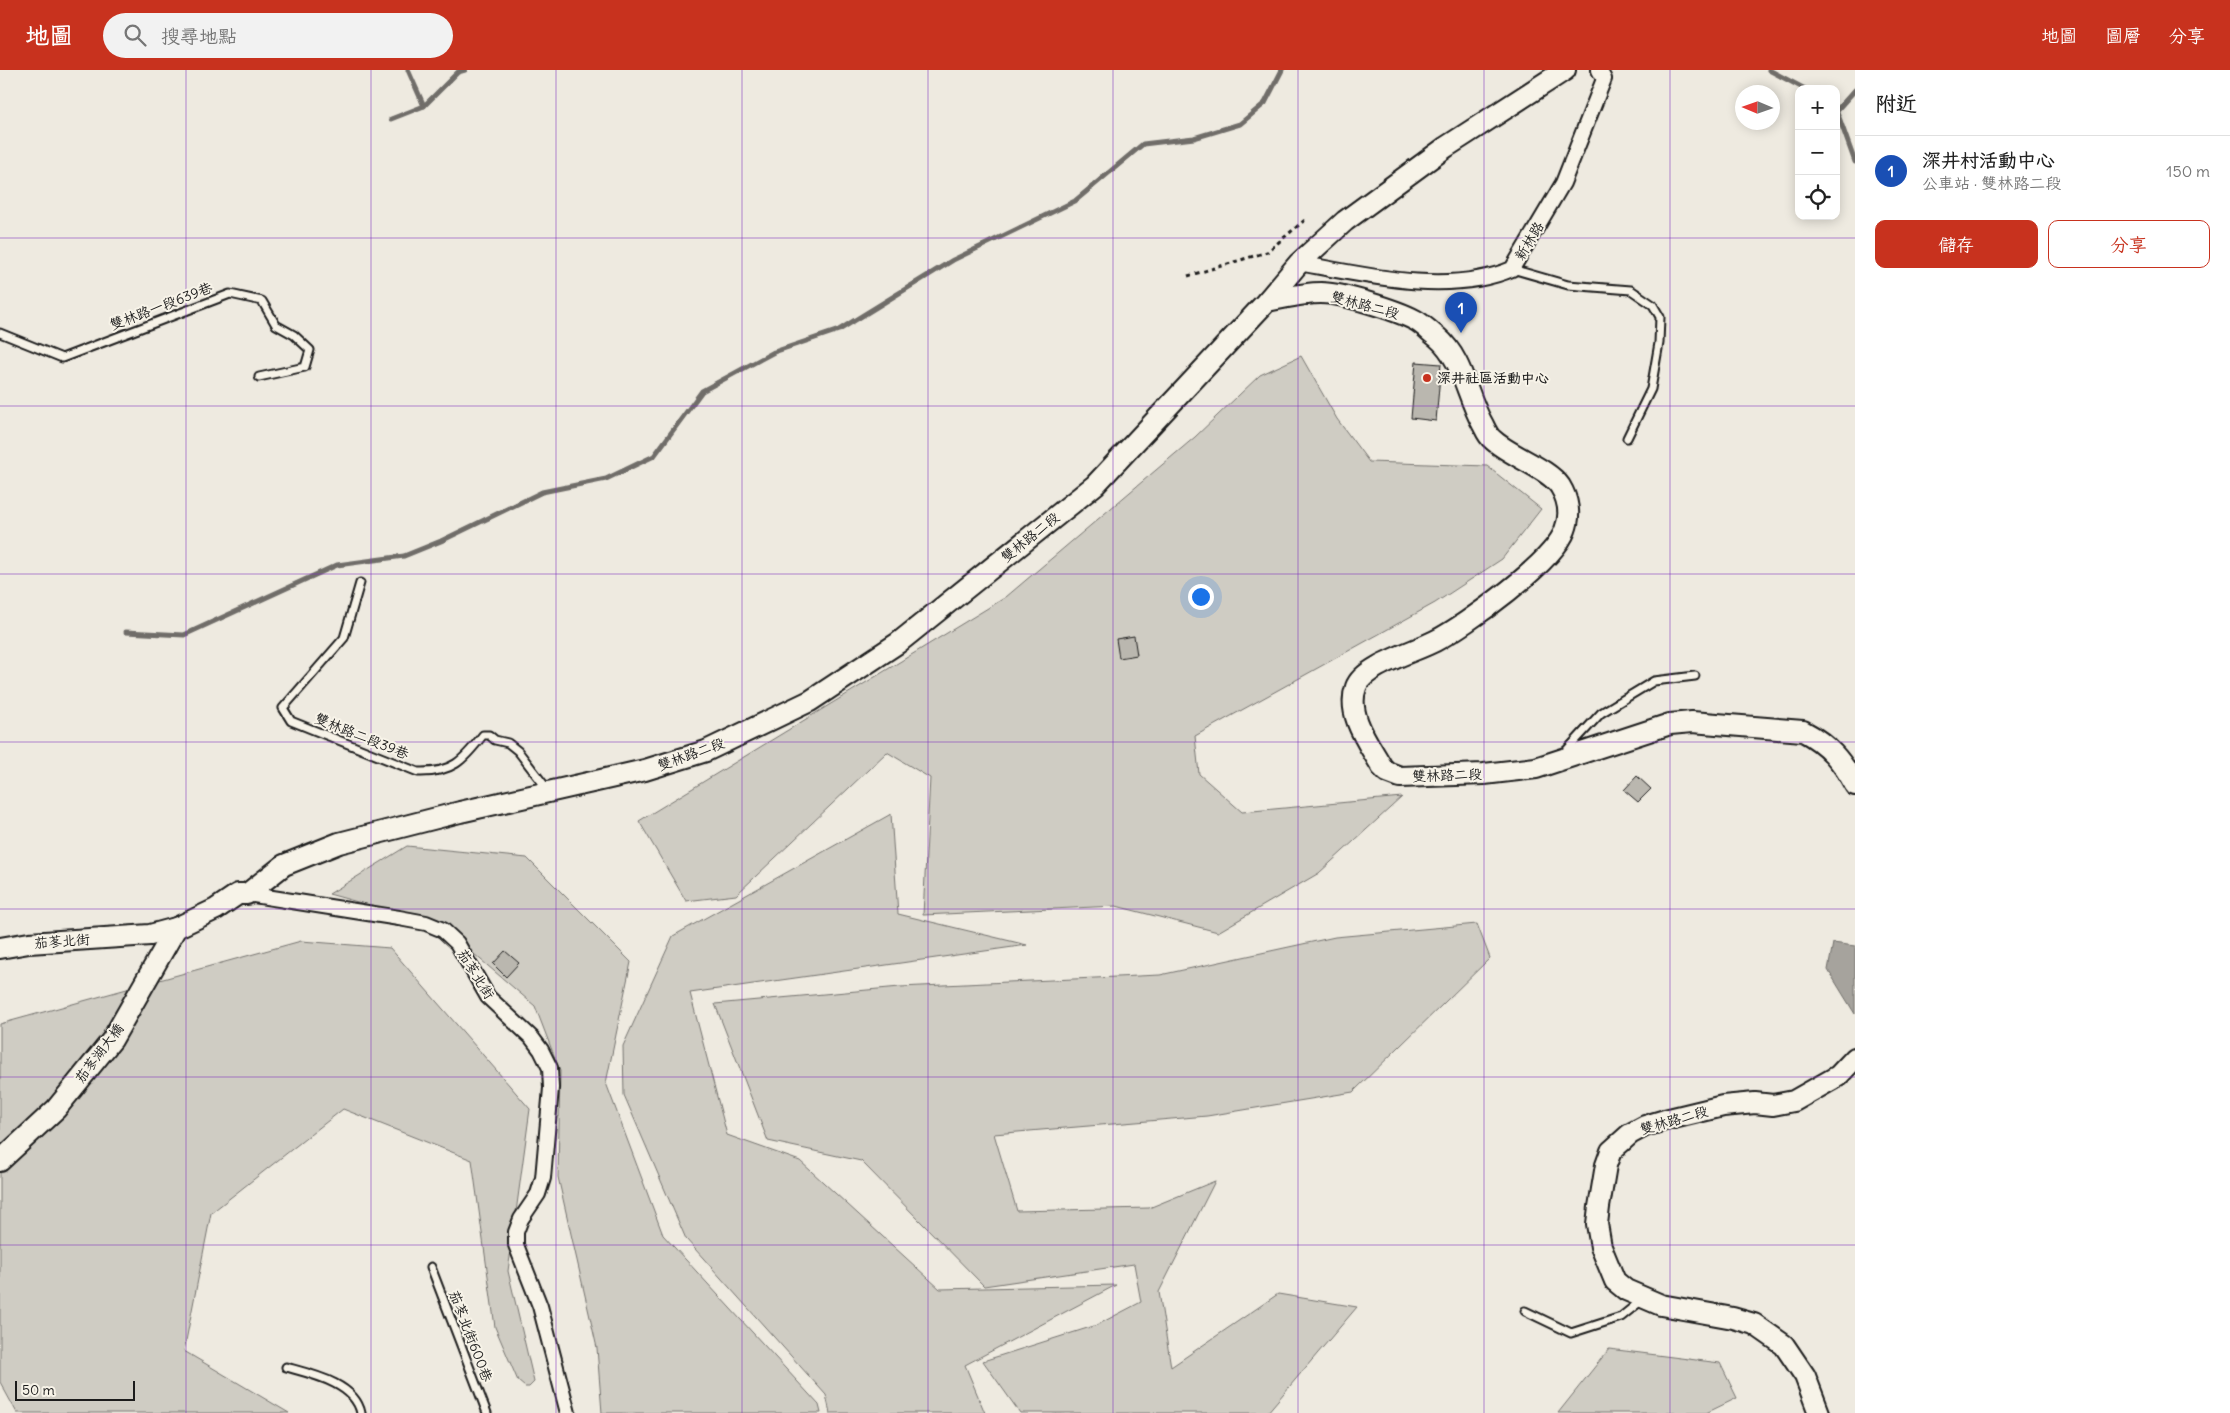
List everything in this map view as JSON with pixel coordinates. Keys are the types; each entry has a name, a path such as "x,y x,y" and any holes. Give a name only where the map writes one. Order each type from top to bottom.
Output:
{"street":[{"path":"1267,300 1299,263 1345,221 1446,147 1565,70"},
{"name":"新林路","path":"1299,263 1392,280 1458,281 1497,276 1512,269 1563,183 1604,79 1599,70"},
{"name":"雙林路二段","path":"247,894 284,865 345,840 645,770 706,750 810,701 898,642 1095,485 1267,300 1322,293 1375,305 1417,320 1447,346 1461,371 1473,407 1491,439 1560,485 1568,505 1569,516 1565,532 1556,545 1520,581 1456,629 1415,651 1372,668 1359,681 1354,696 1355,716 1387,772 1400,777 1484,774 1536,768 1670,724 1692,722 1803,731 1818,739 1842,762 1855,785"},
{"name":"茄苳北街","path":"0,948 29,942 150,935 176,928 216,909 238,894 399,918 426,923 443,930 457,943 488,998 532,1038 541,1050 550,1068 551,1088 543,1178 538,1194 521,1219 516,1232 516,1245 540,1306 568,1413"},
{"name":"茄苳湖大橋","path":"0,1161 56,1108 112,1040 176,928"},
{"name":"雙林路二段","path":"1819,1413 1805,1376 1784,1345 1754,1324 1732,1318 1683,1310 1644,1299 1626,1290 1616,1281 1601,1247 1598,1224 1599,1207 1606,1165 1612,1151 1630,1134 1645,1126 1723,1106 1755,1103 1773,1105 1794,1101 1838,1076 1855,1058"}],"lane":[{"path":"1512,269 1568,284 1631,290 1653,305 1660,317 1659,343 1651,389 1627,438"},
{"name":"雙林路一段639巷","path":"0,333 62,358 230,294 262,301 276,325 294,335 310,350 305,367 259,377"},
{"name":"雙林路二段39巷","path":"360,583 344,638 282,708 291,721 418,772 435,772 455,766 483,735 489,735 495,740 508,743 518,751 549,792"},
{"path":"1556,761 1601,713 1654,681 1696,676"},
{"name":"茄苳北街600巷","path":"432,1267 487,1413"},
{"path":"1525,1311 1571,1332 1621,1316 1644,1299"},
{"path":"286,1367 323,1378 348,1392 361,1413"}],"path":[{"path":"1188,276 1267,252 1306,219"}],"shaded area":[{"path":"1301,356 1337,419 1369,462 1487,466 1541,509 1502,559 1435,603 1195,736 1199,774 1242,812 1402,797 1319,873 1218,932 1116,906 923,915 930,778 887,752 736,895 686,901 639,821 1006,597 1195,437 1260,375"},
{"path":"891,814 898,914 1027,945 690,993 727,1135 800,1161 940,1289 1116,1285 965,1365 985,1413 830,1413 826,1395 686,1239 624,1095 623,1046 673,936"},
{"path":"407,846 527,858 631,962 606,1083 663,1235 819,1405 821,1413 602,1413 597,1348 558,1177 560,1071 535,1006 440,925 329,894"},
{"path":"1477,924 1490,958 1353,1092 1207,1116 994,1134 1017,1211 1149,1208 1215,1181 1159,1292 1171,1367 1278,1294 1357,1307 1267,1413 1020,1413 983,1361 1097,1325 1141,1302 1134,1264 984,1286 861,1161 768,1141 715,1004 900,987 1160,975 1335,937"},
{"path":"301,941 390,948 530,1109 508,1271 534,1382 529,1387 525,1387 518,1381 495,1327 472,1160 343,1109 211,1213 184,1351 289,1413 17,1413 0,1382 0,1024"},
{"path":"1833,943 1855,946 1855,1014 1828,970"},
{"path":"1609,1349 1720,1363 1737,1398 1706,1413 1558,1413"}],"building":[{"name":"深井社區活動中心","path":"1416,362 1441,364 1436,421 1411,418"},
{"path":"1134,636 1137,655 1119,658 1116,639"},
{"path":"1637,776 1651,789 1638,802 1624,790"},
{"path":"505,951 519,963 506,977 493,964"}],"waterway":[{"path":"408,70 424,106 458,72 465,70"},
{"path":"126,632 184,635 337,565 404,556 441,541 542,492 606,479 654,456 702,391 774,352 839,330 953,260 1075,201 1143,144 1194,138 1240,124 1265,103 1282,70"},
{"path":"1769,70 1797,85"},
{"path":"1840,107 1855,90"},
{"path":"391,119 424,106"},
{"path":"1840,120 1855,162"}],"place":[{"name":"深井村活動中心","path":"1461,333"},
{"name":"深井社區活動中心","path":"1427,378"}]}
